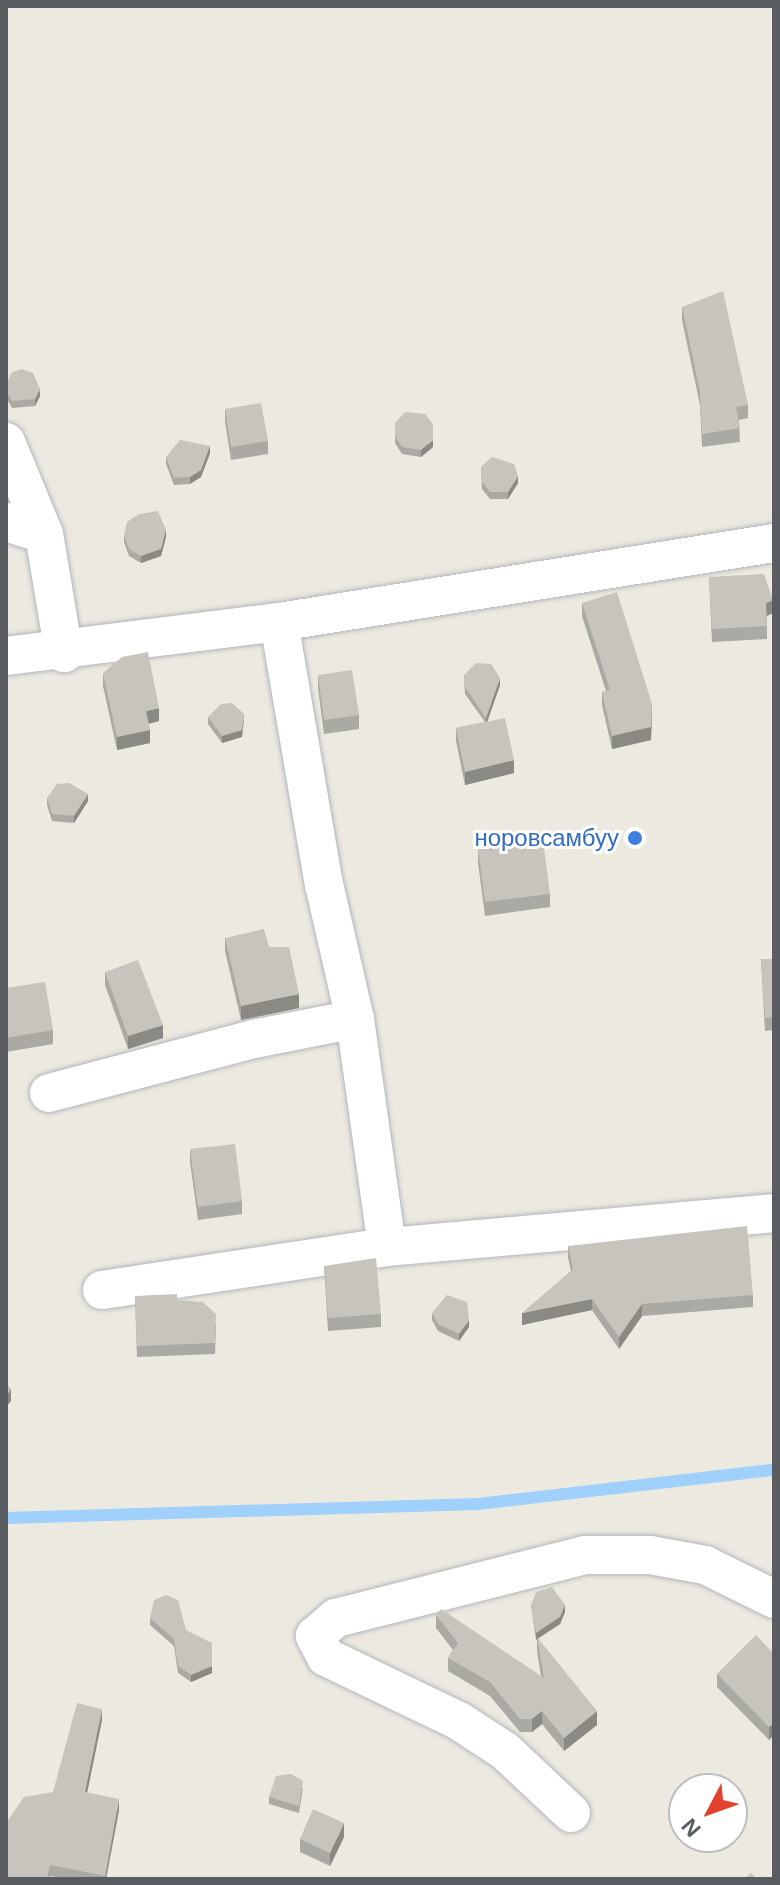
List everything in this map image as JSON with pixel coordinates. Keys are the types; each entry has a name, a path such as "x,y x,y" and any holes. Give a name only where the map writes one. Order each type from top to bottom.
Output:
{"street":[{"path":"6,442 44,534 64,653"},
{"path":"6,522 44,534"},
{"path":"6,656 64,653 279,622 774,543"},
{"path":"279,622 324,884 355,1019 387,1247"},
{"path":"49,1093 254,1039 355,1019"},
{"path":"102,1290 387,1247 774,1213"},
{"path":"571,1813 505,1751 459,1721 326,1657 315,1636 336,1618 585,1555 650,1555 705,1565 774,1599"}],"building":[{"path":"723,291 748,405 736,407 740,428 702,434 700,392 682,307"},
{"path":"22,369 33,373 40,389 35,399 12,401 6,384 12,372"},
{"path":"261,403 268,441 231,447 225,409"},
{"path":"405,412 425,414 433,424 433,440 421,450 402,447 395,436 395,423"},
{"path":"180,440 210,446 201,470 190,477 174,478 166,457"},
{"path":"492,457 514,464 518,476 508,492 490,492 482,482 481,467"},
{"path":"158,511 166,530 161,549 141,556 129,549 124,535 127,522 139,514"},
{"path":"764,574 773,600 766,603 767,626 712,629 709,577"},
{"path":"617,592 652,704 651,727 612,736 602,692 610,690 582,603"},
{"path":"148,652 159,708 146,711 150,730 117,737 103,673 122,657"},
{"path":"476,663 491,664 500,678 486,718 465,687 464,675"},
{"path":"352,670 359,715 324,720 318,675"},
{"path":"232,703 244,714 242,730 222,736 208,717 221,704"},
{"path":"505,718 514,760 465,772 456,728"},
{"path":"69,783 88,794 74,816 52,814 47,798 57,784"},
{"path":"543,841 550,894 485,902 478,849"},
{"path":"264,929 269,947 289,947 299,994 241,1006 225,938"},
{"path":"761,959 774,959 774,1017 765,1018"},
{"path":"138,960 163,1025 128,1036 105,972"},
{"path":"45,982 53,1030 6,1038 6,988"},
{"path":"235,1144 242,1201 198,1207 190,1149"},
{"path":"747,1226 753,1295 642,1304 619,1337 592,1299 522,1313 573,1269 568,1246"},
{"path":"376,1258 381,1314 328,1318 324,1266"},
{"path":"177,1294 177,1300 203,1302 216,1314 215,1343 137,1346 135,1296"},
{"path":"447,1295 467,1302 469,1320 459,1334 438,1324 432,1313"},
{"path":"552,1587 565,1605 560,1617 536,1633 531,1605 536,1592"},
{"path":"166,1595 178,1600 186,1630 212,1643 212,1666 191,1675 178,1666 174,1639 150,1618 154,1600"},
{"path":"441,1609 544,1678 537,1637 597,1711 564,1738 542,1711 532,1719 520,1719 490,1682 448,1658 458,1643 436,1615"},
{"path":"756,1635 774,1654 774,1722 769,1727 717,1674"},
{"path":"77,1703 102,1709 85,1792 119,1799 105,1876 50,1865 47,1879 6,1879 6,1823 24,1797 53,1792"},
{"path":"291,1774 303,1781 299,1806 269,1797 276,1776"},
{"path":"313,1809 344,1823 330,1853 300,1839"}],"waterway":[{"path":"6,1518 478,1504 774,1470"}],"place":[{"name":"норовсамбуу","path":"635,838"}]}
